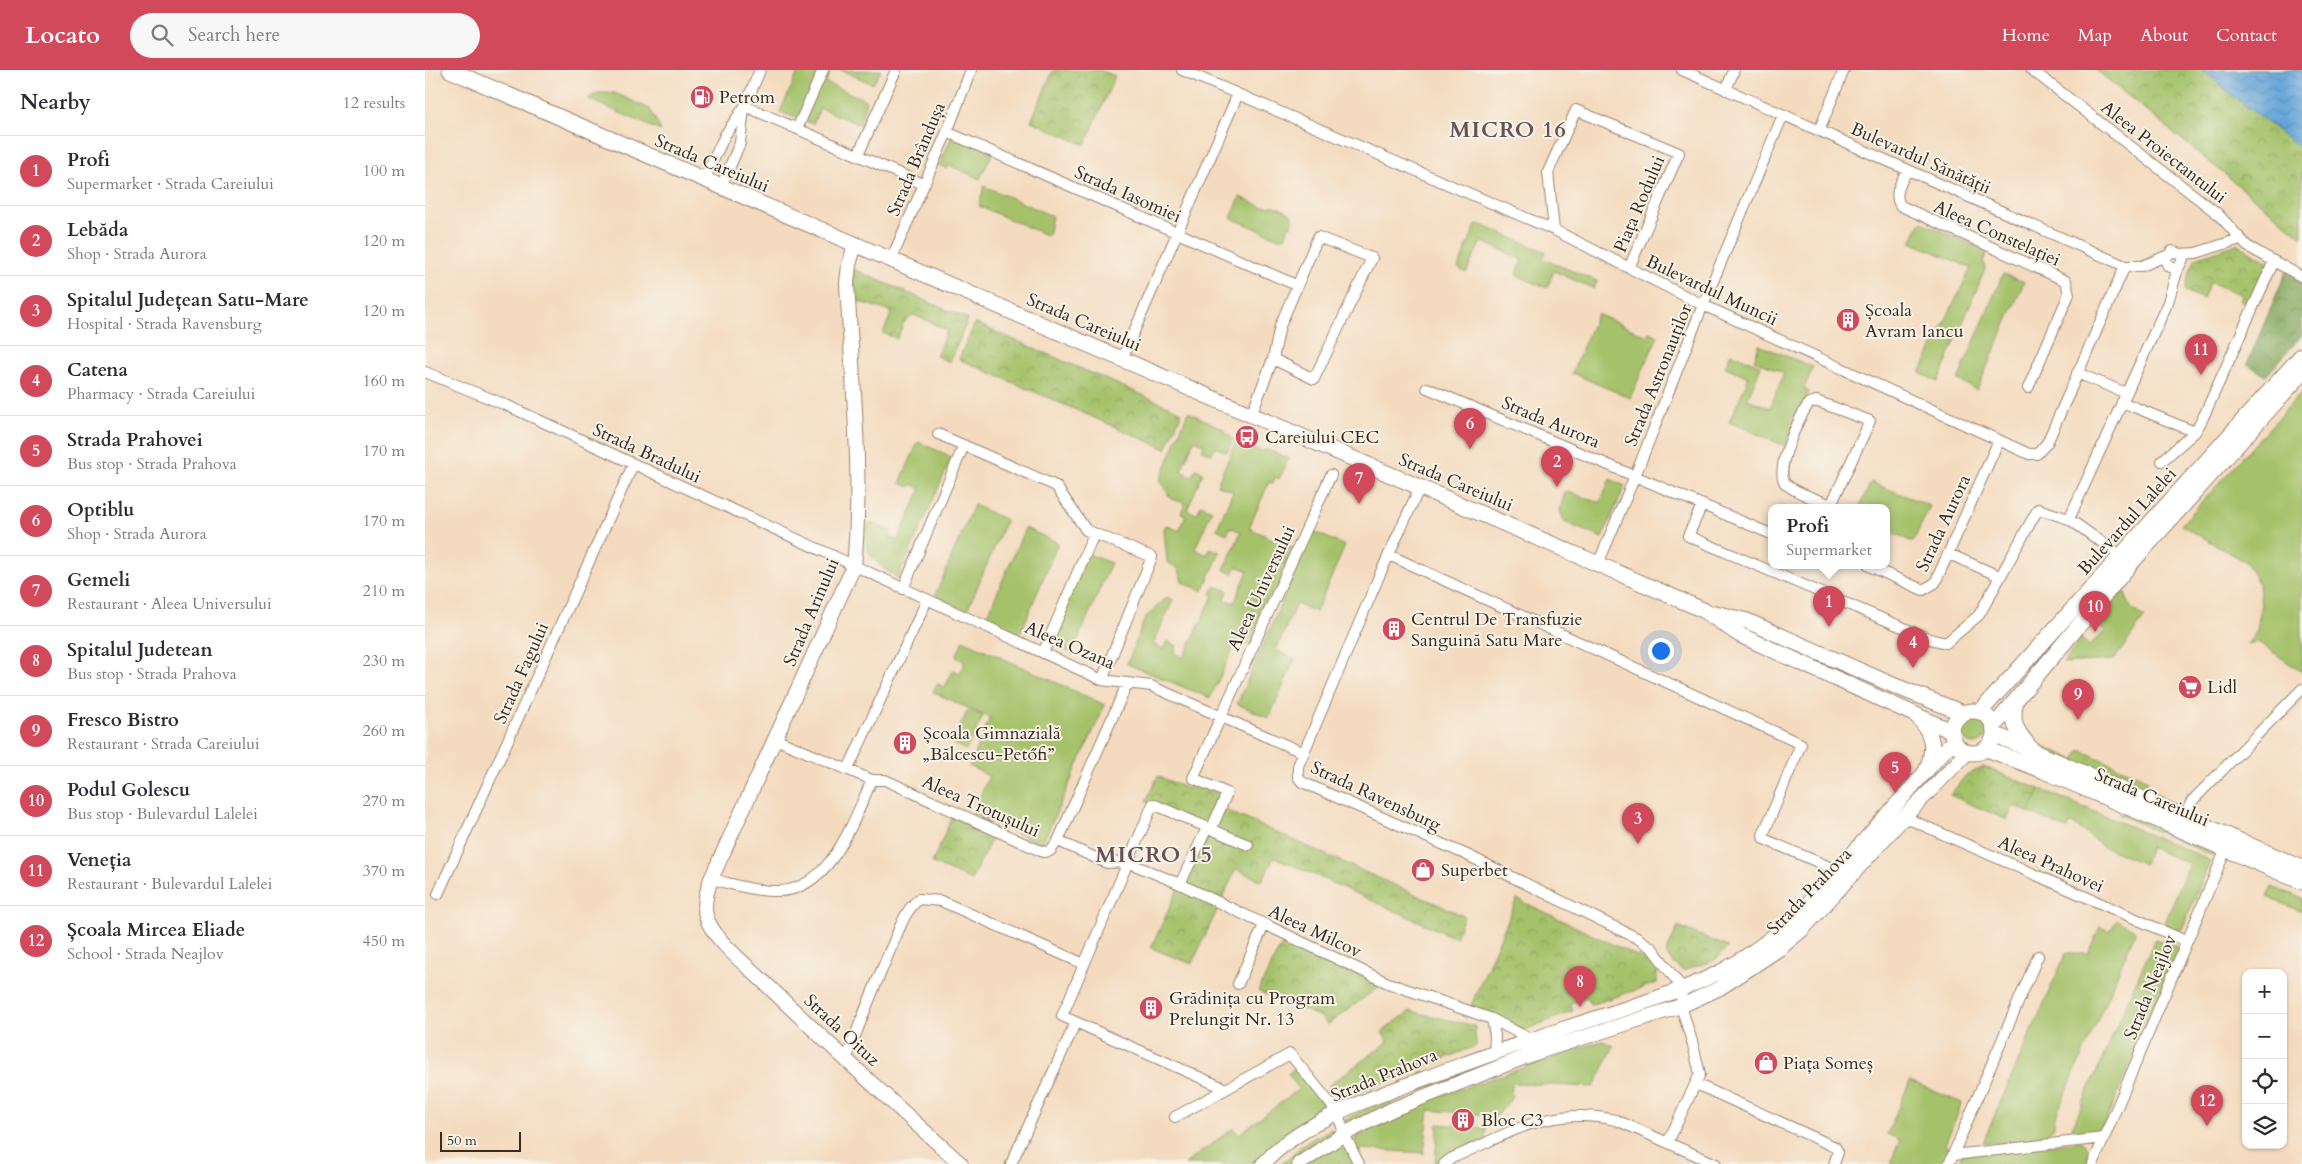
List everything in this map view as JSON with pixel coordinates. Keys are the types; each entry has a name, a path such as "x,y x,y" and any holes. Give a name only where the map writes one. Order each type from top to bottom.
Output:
{"main road":[{"name":"Strada Careiului","path":"450,70 1703,610 1740,634 1914,712 1952,736"},
{"name":"Bulevardul Lalelei","path":"1980,712 2302,354"},
{"name":"Bulevardul Lalelei","path":"1994,730 2016,700 2135,560 2302,372"},
{"name":"Strada Careiului","path":"1703,610 1747,621 1895,686 1963,713"},
{"path":"2016,700 2013,714 2015,727 2033,752"},
{"path":"1970,711 1980,712 1989,718 1994,730 1987,749 1974,754 1967,753 1960,750 1952,736 1953,724 1963,713 1970,711"},
{"path":"1914,712 1926,726 1933,743 1933,753 1927,771"},
{"name":"Strada Careiului","path":"1994,730 2033,752 2302,868"},
{"name":"Strada Careiului","path":"1987,749 2044,771 2302,882"}],"street":[{"path":"704,180 725,135 745,106 760,70"},
{"path":"797,129 823,70"},
{"path":"858,156 896,70"},
{"name":"Strada Brândușa","path":"891,260 947,132 971,70"},
{"name":"Bulevardul Muncii","path":"1182,70 1554,230 1703,304 2029,454 2037,454 2042,450 2125,266"},
{"name":"Bulevardul Sănătății","path":"1682,70 2125,266 2174,262 2240,239"},
{"path":"1726,90 1734,70"},
{"path":"1819,130 1844,70"},
{"name":"Aleea Proiectantului","path":"2032,70 2218,214 2240,239 2256,252 2302,277"},
{"path":"1122,359 1238,94"},
{"path":"745,106 923,184"},
{"path":"721,187 740,143 745,106"},
{"name":"Piața Rodului","path":"1554,230 1548,172 1576,110 1679,153 1629,268"},
{"name":"Strada Astronauților","path":"1598,564 1703,304 1783,115"},
{"name":"Strada Iasomiei","path":"947,132 1296,285"},
{"name":"Aleea Constelației","path":"1907,170 1897,194 1897,201 1901,206 2066,281 2069,294 2028,388"},
{"path":"1251,415 1273,359 1280,326 1318,237 1372,258 1313,379 1273,359"},
{"name":"Strada Arinului","path":"706,915 707,891 711,879 853,566 857,531 847,282 849,265 855,244"},
{"path":"2162,461 2195,432 2215,395 2274,261"},
{"path":"2069,519 2168,302 2174,281 2174,262"},
{"name":"Strada Bradului","path":"425,372 506,405 853,566"},
{"path":"2077,373 2195,432"},
{"name":"Strada Aurora","path":"1427,388 1768,533"},
{"path":"1824,504 1785,483 1782,477 1783,461 1801,418 1809,403 1816,401 1870,421 1831,504"},
{"path":"938,434 1056,486 1086,530 1153,557 1101,680"},
{"name":"Strada Aurora","path":"1876,569 1923,590 1935,583 1999,440"},
{"path":"903,589 964,445"},
{"name":"Strada Fagului","path":"438,894 633,465"},
{"name":"Aleea Universului","path":"1209,829 1227,794 1193,778 1220,715 1331,475"},
{"name":"Strada Ravensburg","path":"1420,487 1304,753 1297,772 1298,778 1302,782 1467,855 1637,938 1652,948 1682,988"},
{"path":"1702,505 1688,536 1930,639 1946,643 1979,615 2038,509 2069,519 2121,556"},
{"path":"1043,653 1094,534"},
{"path":"1949,554 1999,576"},
{"path":"1389,555 1801,744 1763,835 1764,839 1839,871"},
{"name":"Aleea Ozana","path":"853,566 1101,680 1151,686 1304,753"},
{"path":"848,769 927,600"},
{"path":"1058,841 1127,684"},
{"path":"2184,817 2192,801 2302,689"},
{"name":"Strada Prahova","path":"1299,1164 1344,1134 1393,1109 1533,1046 1717,973 1771,938 1811,903 1927,771 1952,736"},
{"name":"Aleea Trotușului","path":"775,739 872,780 885,780 1043,852 1050,852 1058,841 1107,863 1127,862"},
{"name":"Strada Prahova","path":"1263,1164 1277,1150 1316,1124 1394,1090 1494,1053 1533,1046 1681,1006 1720,988 1779,949 1803,929 1904,817 1967,753"},
{"path":"711,879 766,891 782,892 803,885 822,872 836,856 872,780"},
{"path":"1226,1089 1063,1016 1153,804 1248,845"},
{"name":"Aleea Prahovei","path":"1904,817 2186,941"},
{"path":"1180,884 1209,829"},
{"name":"Strada Neajlov","path":"2093,1164 2226,849"},
{"name":"Aleea Milcov","path":"1127,862 1180,884 1387,983 1492,1019 1533,1046"},
{"path":"846,1060 873,990 909,906 919,899 941,901 1084,964"},
{"name":"Strada Oituz","path":"706,915 711,926 728,947 846,1060 961,1164"},
{"path":"1238,984 1263,925"},
{"path":"1951,1160 2038,956"},
{"path":"1668,1142 1699,1074 1693,1045 1681,1006 1682,988"},
{"path":"1492,1019 1495,1036 1494,1053"},
{"path":"1011,1164 1076,1022"},
{"path":"1175,1117 1290,1054 1337,1114 1344,1134 1359,1164"},
{"path":"1696,1084 1835,1147 1838,1152 1834,1164"},
{"path":"1444,1164 1452,1158 1541,1120 1571,1114 1598,1116 1616,1120 1715,1164"},
{"path":"1951,1160 2104,1138"}],"green space":[{"path":"799,70 831,70 826,83 866,100 860,125 820,108 813,124 780,112"},
{"path":"840,70 881,70 873,84"},
{"path":"1053,70 1100,70 1115,76 1085,145 1031,121"},
{"path":"2096,70 2302,70 2302,237"},
{"path":"597,93 615,93 650,109 661,131 588,99"},
{"path":"953,134 993,152 980,179 949,165 947,169 939,165"},
{"path":"984,186 1052,216 1048,236 979,206"},
{"path":"1240,197 1262,207 1275,206 1290,213 1293,219 1285,238 1282,236 1281,239 1231,218"},
{"path":"1921,222 1988,251 1983,261 1986,267 1938,382 1920,373 1971,268 1911,242"},
{"path":"1479,224 1546,252 1543,259 1597,281 1594,289 1554,271 1547,288 1516,275 1523,260 1481,241 1466,273 1458,268 1476,225"},
{"path":"2237,244 2272,264 2254,305 2240,300 2242,295 2210,282 2203,299 2185,291 2189,273 2196,258"},
{"path":"853,269 968,319 950,362 936,356 947,330 914,315 904,322 897,339 883,333 892,312 854,300"},
{"path":"2286,272 2302,281 2302,335 2266,376 2247,364"},
{"path":"2003,274 2024,282 1977,390 1958,380"},
{"path":"1597,314 1647,336 1649,332 1658,336 1630,398 1572,373"},
{"path":"975,323 1182,412 1166,449 959,359"},
{"path":"1759,345 1813,367 1804,388 1809,392 1785,446 1729,422 1749,377 1725,367 1731,353 1761,366 1747,399 1770,408 1784,373 1754,360"},
{"path":"2302,392 2302,672 2258,642 2247,644 2257,631 2261,605 2259,584 2246,562 2181,525"},
{"path":"1188,412 1222,428 1233,439 1227,452 1215,447 1212,454 1202,450 1204,444 1194,440 1181,471 1192,476 1196,469 1203,473 1187,510 1197,514 1201,505 1212,510 1195,549 1207,555 1210,548 1220,552 1203,591 1182,582 1179,569 1167,562 1164,529 1166,525 1179,531 1186,515 1181,513 1185,503 1171,499 1160,480"},
{"path":"1236,441 1259,451 1268,450 1289,458 1279,479 1275,477 1273,483 1269,482 1249,528 1296,550 1254,643 1234,647 1210,698 1127,664 1145,618 1167,597 1173,600 1153,644 1163,649 1167,641 1177,646 1174,653 1184,657 1213,596 1211,594 1215,586 1228,591 1225,599 1234,603 1248,571 1237,566 1233,574 1224,570 1241,532 1230,527 1227,534 1217,529 1233,491 1217,485"},
{"path":"918,442 952,457 898,579 871,556 866,541 866,533 869,523 892,531 890,537 898,540 921,489 912,484 910,487 900,483"},
{"path":"1610,479 1625,486 1602,538 1564,522 1560,510 1565,491 1600,503"},
{"path":"1871,482 1930,506 1913,542 1890,531 1890,504 1861,504"},
{"path":"974,505 1006,520 967,611 935,596"},
{"path":"1025,528 1058,543 1020,634 986,619"},
{"path":"1313,531 1345,546 1316,612 1296,604 1276,650 1295,659 1269,718 1237,704"},
{"path":"1085,553 1111,563 1072,653 1047,642"},
{"path":"2124,592 2132,610 2145,617 2114,660 2063,663 2081,638 2089,646 2105,631 2095,623"},
{"path":"963,640 1105,705 1042,844 972,814 989,776 969,766 990,718 933,692 937,684 945,687 953,670 960,673 965,661 956,657"},
{"path":"968,710 983,716 966,750 952,743"},
{"path":"1974,718 1983,722 1987,731 1983,740 1974,744 1965,740 1961,731 1965,722"},
{"path":"2035,742 2075,760 2080,750 2148,780 2143,792 2032,748"},
{"path":"1984,767 2040,789 2029,813 2014,806 2007,820 1950,795 1966,775"},
{"path":"1158,776 1188,789 1193,778 1227,793 1221,808 1464,916 1456,938 1274,857 1262,881 1236,869 1192,964 1151,948 1206,828 1146,801"},
{"path":"2040,789 2206,858 2210,862 2182,929 2175,931 2164,925 2189,864 2150,847 2144,864 2102,846 2071,822 2067,829 2029,813"},
{"path":"954,812 996,830 971,880 932,863"},
{"path":"2118,814 2127,814 2216,849 2213,856"},
{"path":"2272,887 2302,898 2302,912 2267,897"},
{"path":"1517,899 1658,966 1657,983 1591,1005 1587,997 1571,1003 1573,1011 1522,1031 1469,1010"},
{"path":"2117,920 2136,931 2054,1120 2054,1127 2048,1133 2031,1140 2011,1143 1983,1142 2066,953 2088,953 2100,927 2110,931"},
{"path":"1678,926 1728,947 1715,960 1683,971 1671,961 1666,953"},
{"path":"1285,938 1382,983 1327,1025 1323,1018 1258,991"},
{"path":"2155,939 2179,947 2100,1132 2089,1134 2075,1131 2072,1128"},
{"path":"1410,1011 1475,1026 1476,1046 1339,1100 1329,1085 1388,1042 1382,1032"},
{"path":"1602,1041 1614,1046 1594,1087 1512,1083 1511,1099 1497,1116 1429,1110 1424,1153 1360,1149 1359,1163 1365,1164 1299,1164 1336,1139 1353,1150 1358,1160 1355,1138 1434,1098"},
{"path":"1523,1048 1526,1052 1415,1092 1348,1126 1345,1120 1380,1101"},
{"path":"1298,1065 1322,1095 1323,1111 1320,1117 1286,1132 1267,1148 1253,1164 1185,1164 1233,1128 1239,1134 1299,1089 1288,1074"},
{"path":"1910,1081 1962,1103 1945,1144 1953,1155 1949,1164 1890,1164 1900,1140 1887,1134"},
{"path":"1438,1124 1486,1128 1485,1140 1449,1153 1435,1163"},
{"path":"1331,1129 1334,1136 1291,1164 1281,1164 1304,1144"},
{"path":"2081,1141 2089,1149 2086,1164 1958,1164 1962,1154"}],"water":[{"path":"2202,70 2302,70 2302,149 2238,100"}],"place":[{"name":"Petrom","path":"702,97"},
{"name":"Școala Avram Iancu","path":"1848,320"},
{"name":"Veneția","path":"2201,375"},
{"name":"Careiului CEC","path":"1247,437"},
{"name":"Optiblu","path":"1470,449"},
{"name":"Lebăda","path":"1557,487"},
{"name":"Gemeli","path":"1359,504"},
{"name":"Profi","path":"1829,627"},
{"name":"Centrul De Transfuzie Sanguină Satu Mare","path":"1394,629"},
{"name":"Podul Golescu","path":"2095,632"},
{"name":"Catena","path":"1913,668"},
{"name":"Lidl","path":"2190,687"},
{"name":"Fresco Bistro","path":"2078,720"},
{"name":"Școala Gimnazială „Bălcescu-Petőfi”","path":"905,743"},
{"name":"Strada Prahovei","path":"1895,793"},
{"name":"Spitalul Județean Satu-Mare","path":"1638,844"},
{"name":"Superbet","path":"1423,870"},
{"name":"Spitalul Judetean","path":"1580,1007"},
{"name":"Grădinița cu Program Prelungit Nr. 13","path":"1151,1008"},
{"name":"Piața Someș","path":"1766,1063"},
{"name":"Bloc C3","path":"1463,1120"},
{"name":"Școala Mircea Eliade","path":"2207,1126"}],"district":[{"name":"MICRO 16","path":"1508,129"},
{"name":"MICRO 15","path":"1154,854"}]}
